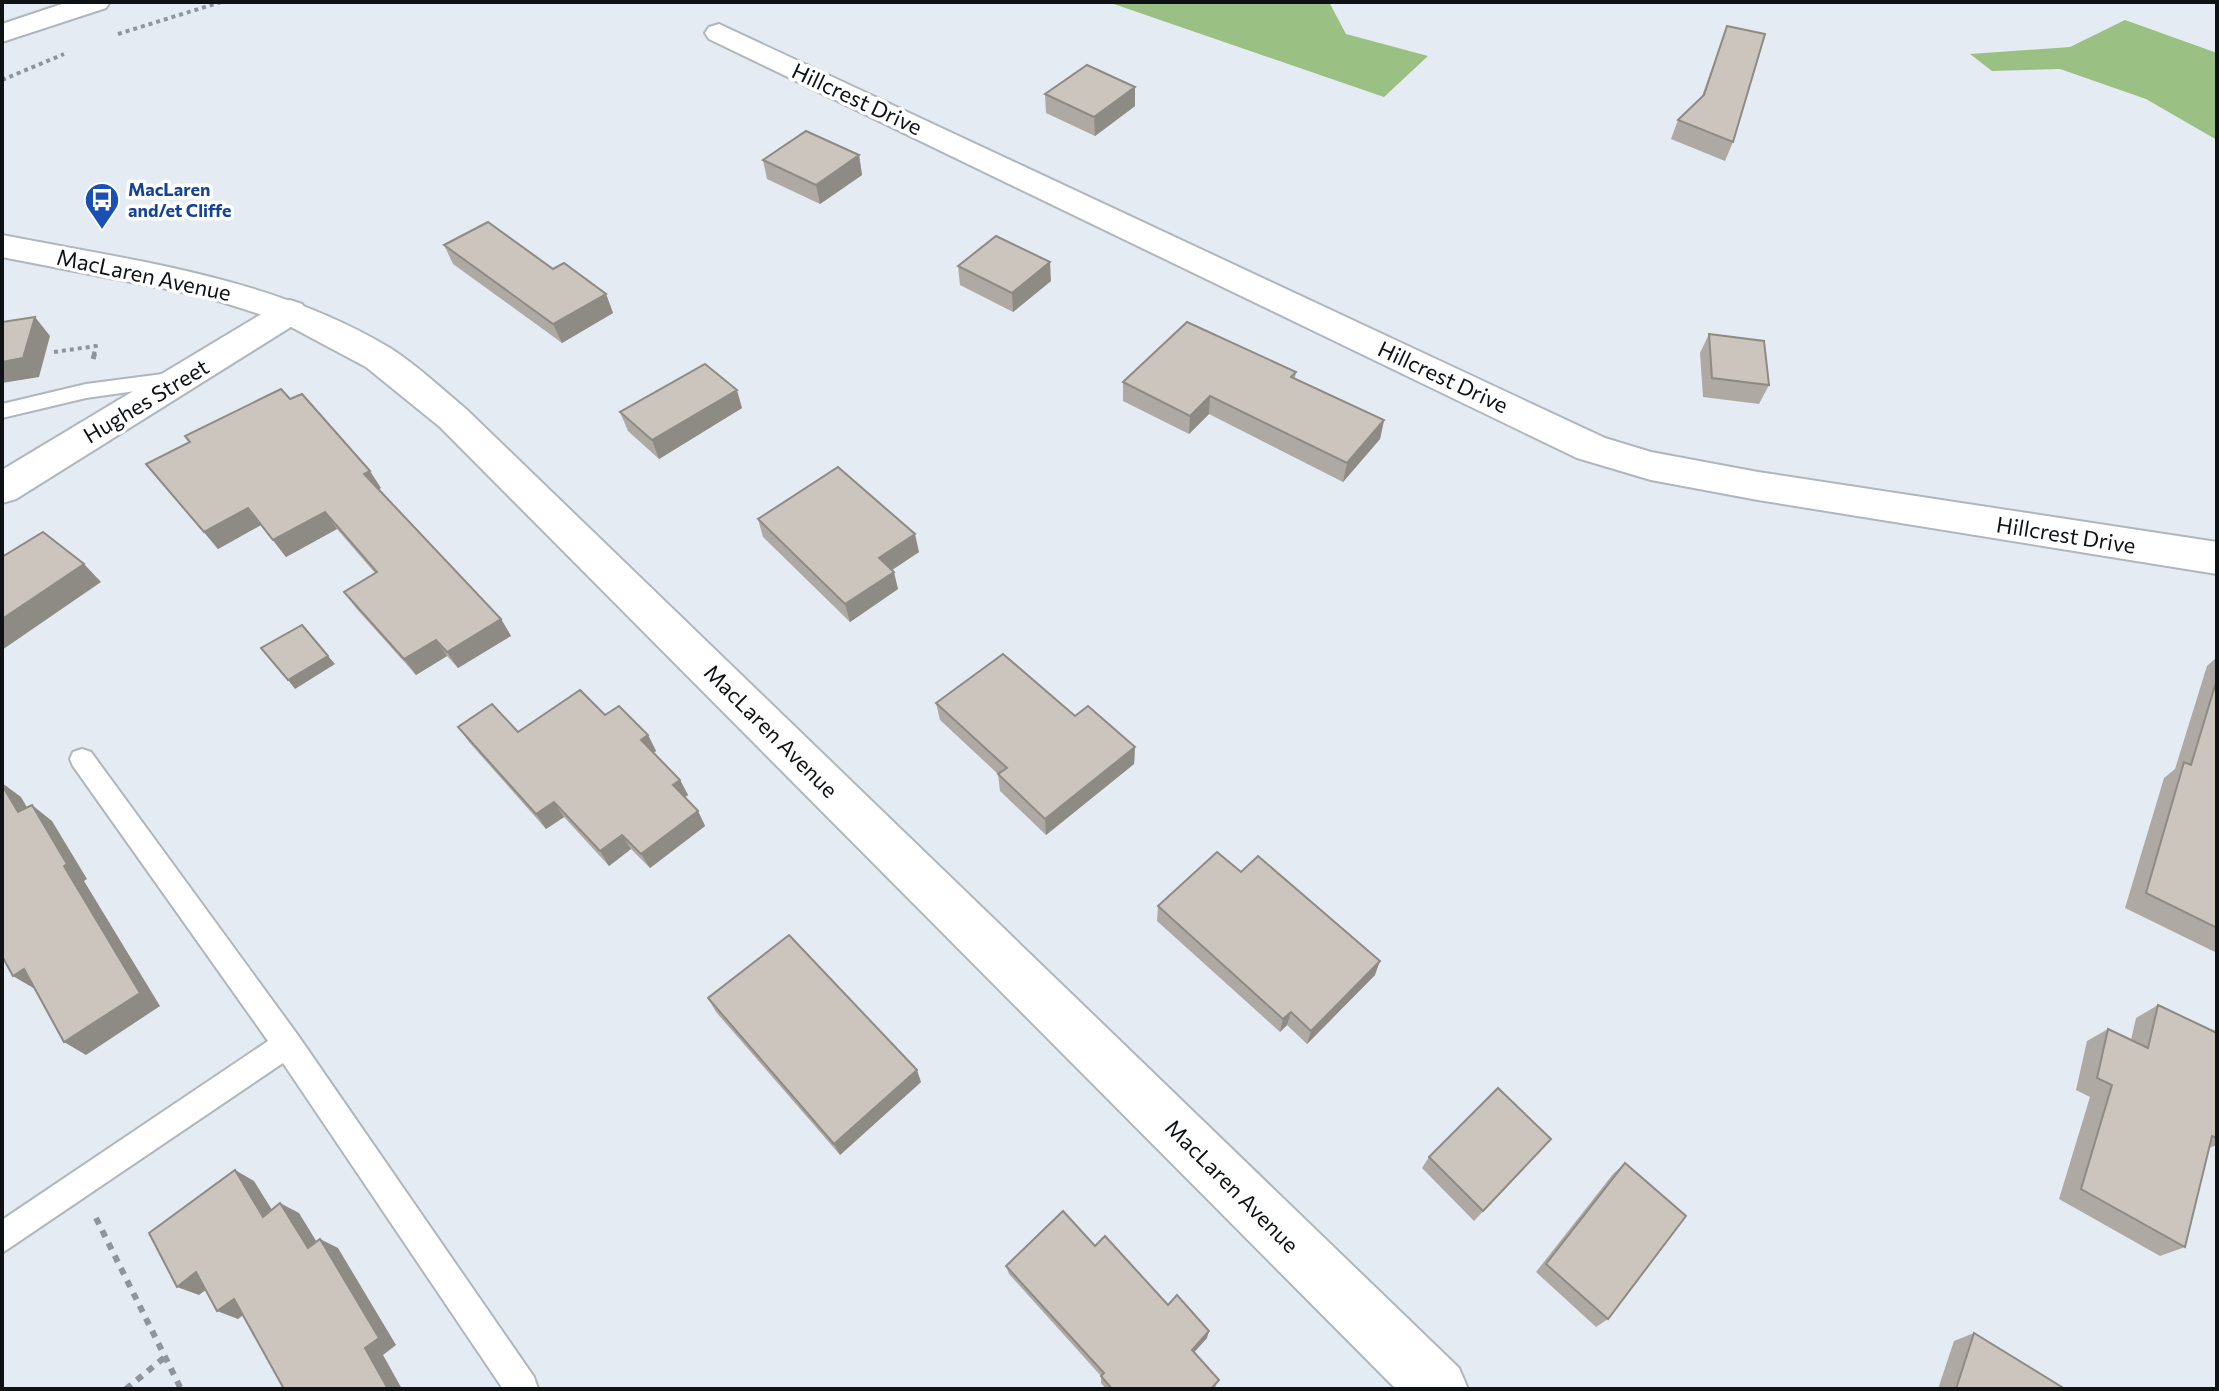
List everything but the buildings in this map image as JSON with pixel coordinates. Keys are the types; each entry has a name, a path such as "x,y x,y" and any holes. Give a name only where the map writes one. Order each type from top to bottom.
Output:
{"street":[{"path":"10,32 96,2"},
{"name":"Hillcrest Drive","path":"719,33 1591,448 1651,466 1758,486 2217,558"},
{"name":"MacLaren Avenue","path":"2,246 209,286 290,312 379,358 453,418 1438,1389"},
{"name":"Hughes Street","path":"2,489 290,312"}],"lane":[{"path":"2,411 86,391 184,378"},
{"path":"82,759 287,1044 522,1389"},
{"path":"2,1238 287,1044"}],"path":[{"path":"56,364 58,352"},
{"path":"80,1185 181,1389"},
{"path":"126,1389 165,1357"}],"green space":[{"path":"1108,2 1329,2 1346,34 1428,56 1384,97"},
{"path":"2125,20 2217,53 2217,140 2146,99 2060,69 1992,71 1970,54 2070,47"}],"place":[{"name":"MacLaren and/et Cliffe","path":"102,231"}]}
